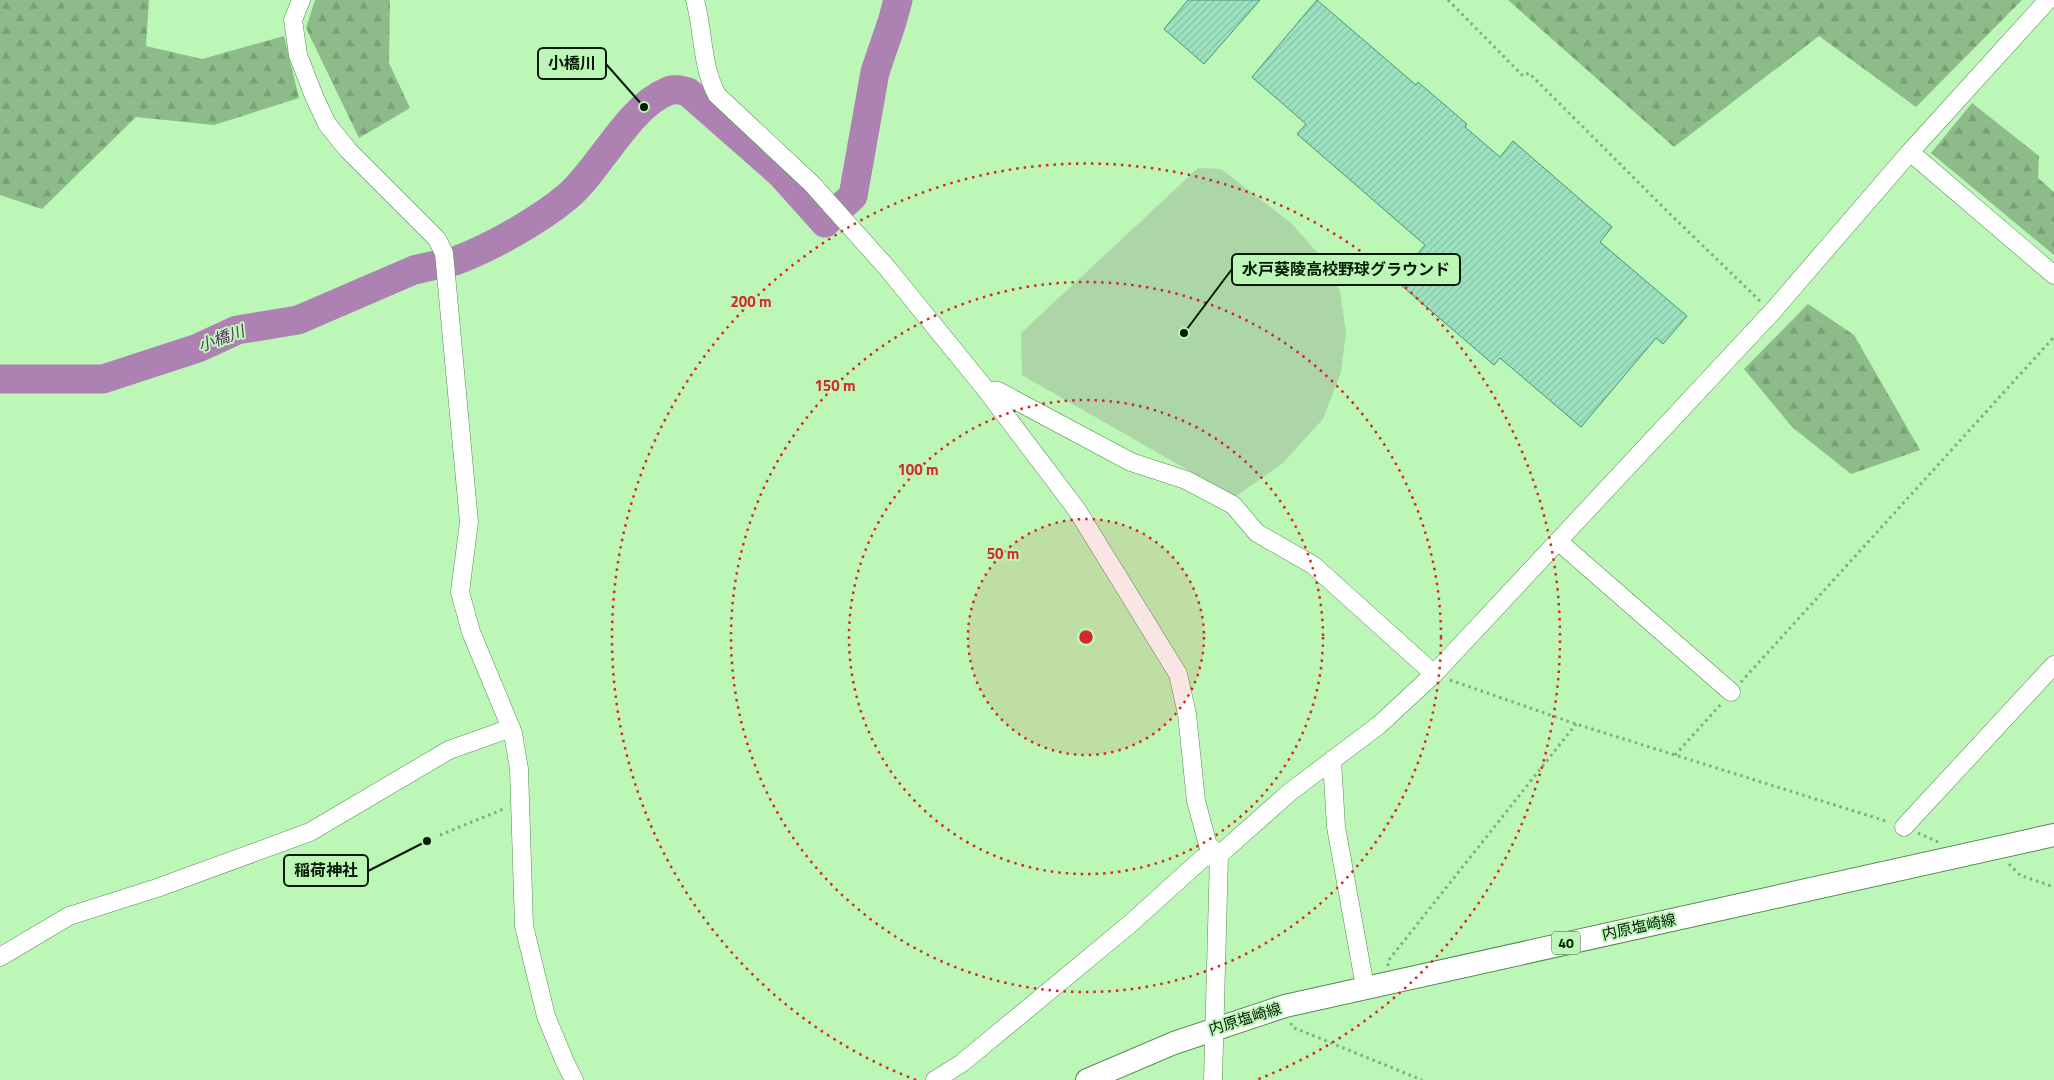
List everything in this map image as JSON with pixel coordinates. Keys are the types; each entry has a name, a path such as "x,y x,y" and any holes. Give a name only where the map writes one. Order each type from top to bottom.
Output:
{"main road":[{"name":"内原塩崎線","path":"1087,1080 1214,1028 1285,1006 2054,835"}],"street":[{"path":"301,0 293,20 298,55 327,124 348,150 437,239 444,253 469,522 460,592 471,632 511,728 516,746 520,802 524,926 546,1016 574,1080"},
{"path":"695,0 700,19 702,49 708,79 716,95 812,184 888,269 987,391 1077,510 1178,674 1188,714 1196,800 1208,845 1219,854"},
{"path":"934,1080 962,1063 1122,930 1203,858 1219,854 1290,792 1379,725 1434,674 1772,312 1910,152 2048,0"},
{"path":"1910,152 2054,275"},
{"path":"987,391 998,391 1131,462 1186,480 1233,505 1257,533 1313,565 1434,674"},
{"path":"1558,541 1731,692"},
{"path":"1904,827 2054,665"},
{"path":"0,957 69,916 157,888 310,832 449,750 511,728"},
{"path":"1332,760 1336,827 1365,987"},
{"path":"1213,1080 1219,854"}],"path":[{"path":"1448,0 1523,76 1530,73 1666,210 1772,312"},
{"path":"1675,754 2054,336"},
{"path":"1434,674 1576,724 1904,827 1941,843 1947,859"},
{"path":"1390,982 1388,961 1576,724"},
{"path":"440,835 520,802"},
{"path":"1999,848 2006,861 2020,875 2054,886"},
{"path":"1285,1006 1292,1027 1422,1080"}],"green space":[{"path":"0,0 149,0 146,46 202,59 284,36 299,98 214,125 136,117 42,209 0,195"},
{"path":"315,0 390,0 389,63 410,108 359,138 306,28"},
{"path":"1508,0 2022,0 1916,107 1819,36 1674,147"},
{"path":"1972,103 2039,156 2038,178 2054,192 2054,255 1931,153"},
{"path":"1198,168 1221,169 1291,223 1317,252 1340,291 1346,332 1341,372 1323,419 1283,463 1235,497 1022,375 1021,333"},
{"path":"1808,304 1854,335 1920,450 1851,474 1792,427 1744,369"}],"building":[{"path":"1188,0 1260,0 1204,64 1164,29"},
{"path":"1317,0 1416,85 1418,82 1467,124 1465,127 1500,157 1513,141 1612,227 1600,242 1687,316 1663,344 1656,338 1581,427 1500,358 1494,365 1395,280 1425,245 1297,134 1306,124 1252,77"}],"waterway":[{"name":"小橋川","path":"840,208 853,196 875,72 898,0"},
{"name":"小橋川","path":"455,261 513,233 567,197 591,171 639,111 652,100 674,90 688,92 781,174 825,223 828,220"},
{"name":"小橋川","path":"0,379 103,379 198,348 237,330 298,320 414,270 436,265"}],"place":[{"name":"小橋川","path":"644,107"},
{"name":"水戸葵陵高校野球グラウンド","path":"1184,333"},
{"name":"稲荷神社","path":"427,841"}]}
